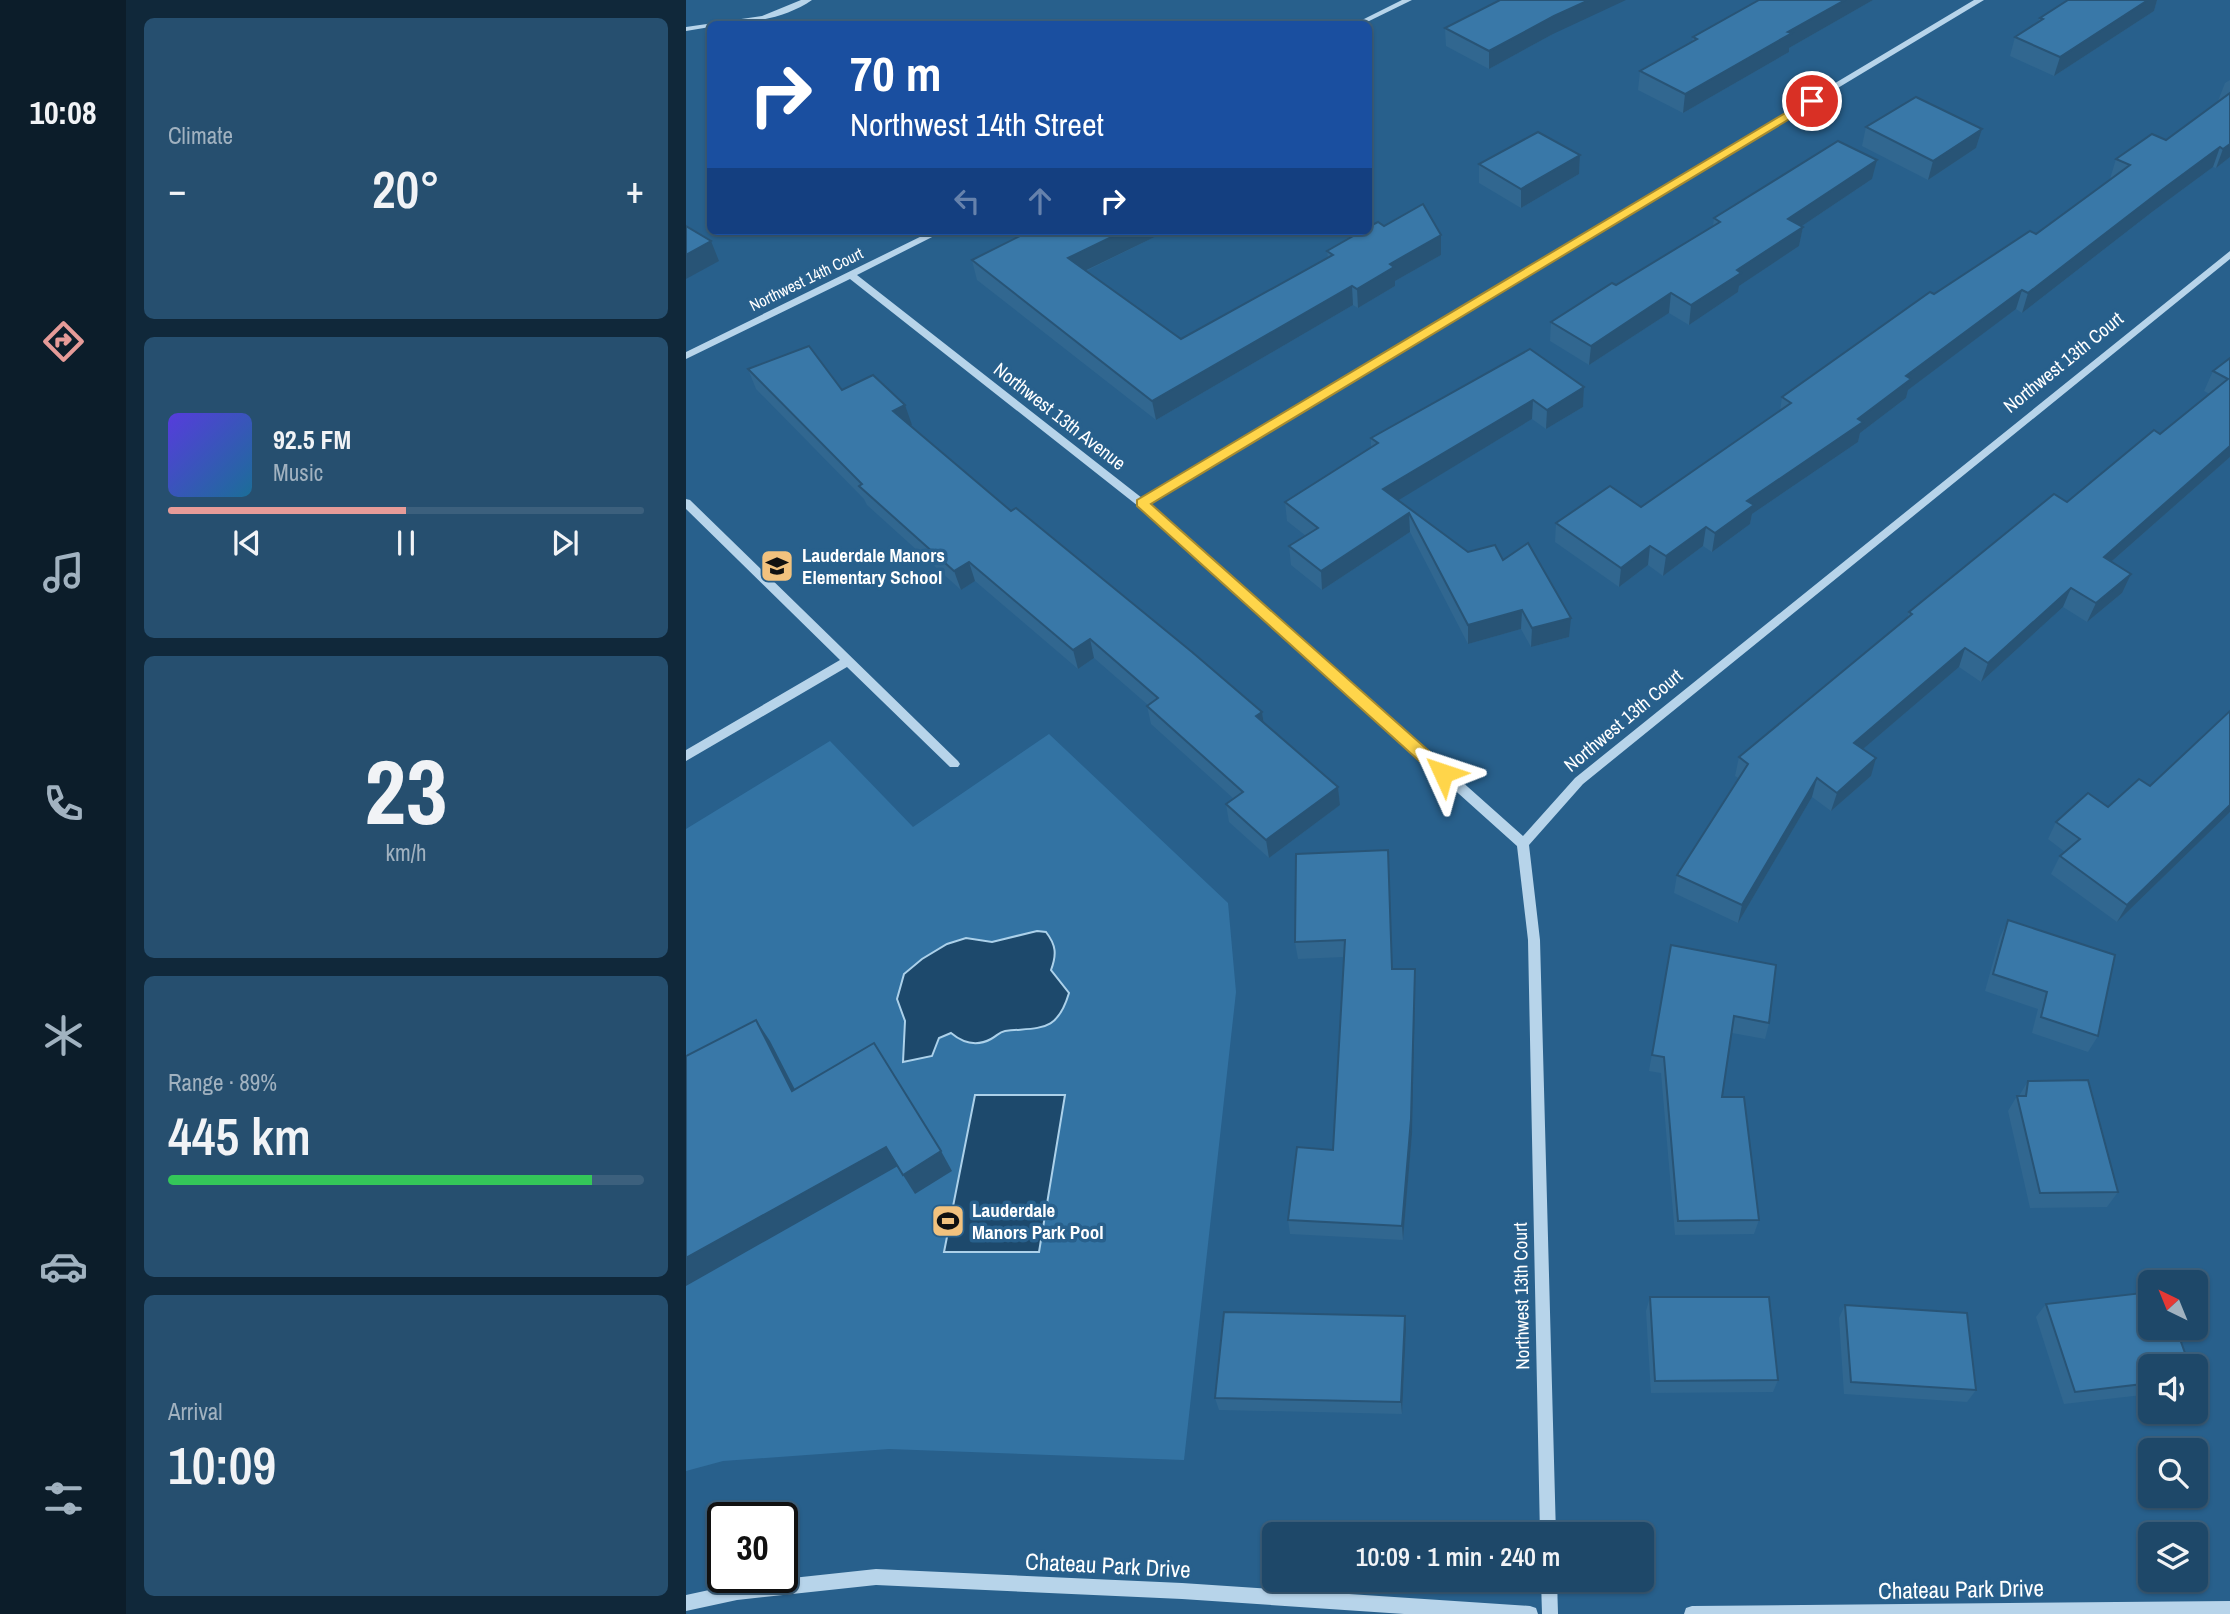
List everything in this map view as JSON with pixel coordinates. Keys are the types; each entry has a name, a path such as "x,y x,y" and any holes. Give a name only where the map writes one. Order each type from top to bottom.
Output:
{"street":[{"path":"742,21 764,18 808,0"},
{"path":"1365,21 1408,0"},
{"path":"1142,503 1980,0"},
{"path":"686,29 707,26"},
{"name":"Northwest 14th Court","path":"686,356 931,235"},
{"name":"Northwest 13th Court","path":"1548,1522 1534,940 1522,845 1579,781 2230,254"},
{"name":"Northwest 13th Avenue","path":"850,275 1142,503 1522,845"},
{"path":"686,503 954,764"},
{"path":"686,756 848,661"},
{"name":"Chateau Park Drive","path":"686,1603 737,1592 876,1577 1182,1591 1530,1614"},
{"path":"1549,1592 1550,1614"},
{"name":"Chateau Park Drive","path":"1692,1614 2230,1609"}],"shaded area":[{"name":"Lauderdale Manors Park Pool","path":"1049,734 1228,903 1236,992 1184,1460 889,1449 723,1461 686,1471 686,829 830,741 913,827"},
{"path":"1037,931 1046,932 1052,941 1055,954 1051,970 1069,993 1053,1022 1038,1028 1003,1032 980,1043 965,1041 951,1033 939,1038 932,1056 903,1062 905,1021 897,999 904,974 947,944 966,938 992,942"},
{"path":"975,1095 1065,1095 1039,1252 944,1252"}],"building":[{"path":"1500,0 1589,0 1489,51 1445,28"},
{"path":"1759,0 1845,0 1685,94 1640,71 1697,39 1693,37"},
{"path":"2068,0 2148,0 2060,57 2015,37"},
{"path":"2230,93 2230,144 2223,149 2220,147 2028,293 2022,290 1906,376 1911,379 1858,419 1863,422 1747,501 1754,505 1715,533 1706,527 1666,556 1650,546 1621,568 1556,523 1610,486 1641,507 1791,403 1782,397 1930,292 1934,294 2030,231 2036,234 2130,165 2116,159 2152,134 2166,140"},
{"path":"1916,97 1982,129 1933,161 1866,127"},
{"path":"1538,132 1580,155 1521,189 1479,164"},
{"path":"1838,141 1877,160 1788,219 1803,227 1737,270 1741,273 1691,305 1671,293 1591,346 1551,322 1612,283 1616,285 1720,222 1714,218"},
{"path":"1423,204 1441,235 1390,264 1394,267 1357,289 1352,286 1152,401 972,260 1022,235 1116,235 1068,258 1181,339 1333,255 1327,251 1355,235 1372,235 1372,225 1378,222 1384,226"},
{"path":"686,226 711,241 686,255"},
{"path":"809,346 842,390 873,375 905,405 893,411 1011,511 1016,508 1192,652 1262,712 1256,716 1338,787 1266,840 1226,804 1243,792 1147,706 1158,698 1090,639 1073,650 969,562 954,571 859,486 862,484 748,369"},
{"path":"1530,349 1584,387 1547,410 1533,400 1383,489 1468,552 1495,545 1503,560 1528,543 1571,618 1532,628 1522,610 1468,625 1409,513 1321,571 1289,546 1318,528 1285,502 1378,443 1371,438"},
{"path":"2230,358 2230,446 2104,557 2131,574 2096,603 2071,588 1988,663 1965,648 1854,743 1876,758 1837,793 1817,778 1742,905 1677,875 1748,764 1739,757 1912,614 1909,612 2054,494 2067,502 2154,430 2160,434 2228,379 2213,371"},
{"path":"2230,711 2230,805 2127,905 2060,856 2080,839 2056,822 2088,793 2108,807 2139,779 2150,786"},
{"path":"1388,850 1392,969 1415,969 1411,1119 1402,1226 1288,1220 1297,1147 1333,1150 1345,940 1295,942 1296,854"},
{"path":"2008,920 2115,955 2098,1036 2041,1017 2047,992 1993,974"},
{"path":"1671,945 1776,965 1769,1023 1734,1016 1722,1097 1744,1097 1759,1220 1678,1221 1664,1057 1652,1055"},
{"path":"756,1020 792,1091 874,1043 941,1151 903,1175 886,1147 686,1258 686,1056"},
{"path":"2088,1080 2118,1192 2040,1193 2017,1096 2026,1096 2028,1081"},
{"path":"2138,1293 2138,1340 2180,1340 2185,1354 2138,1354 2138,1385 2075,1392 2046,1304"},
{"path":"1650,1297 1769,1297 1778,1380 1655,1381"},
{"path":"1845,1305 1967,1313 1976,1390 1851,1382"},
{"path":"1224,1312 1405,1316 1401,1402 1215,1398"}],"place":[{"name":"Lauderdale Manors Elementary School","path":"777,566"},
{"name":"Lauderdale Manors Park Pool","path":"948,1221"}],"route":[{"path":"1443,773 1142,503 1812,101"}]}
